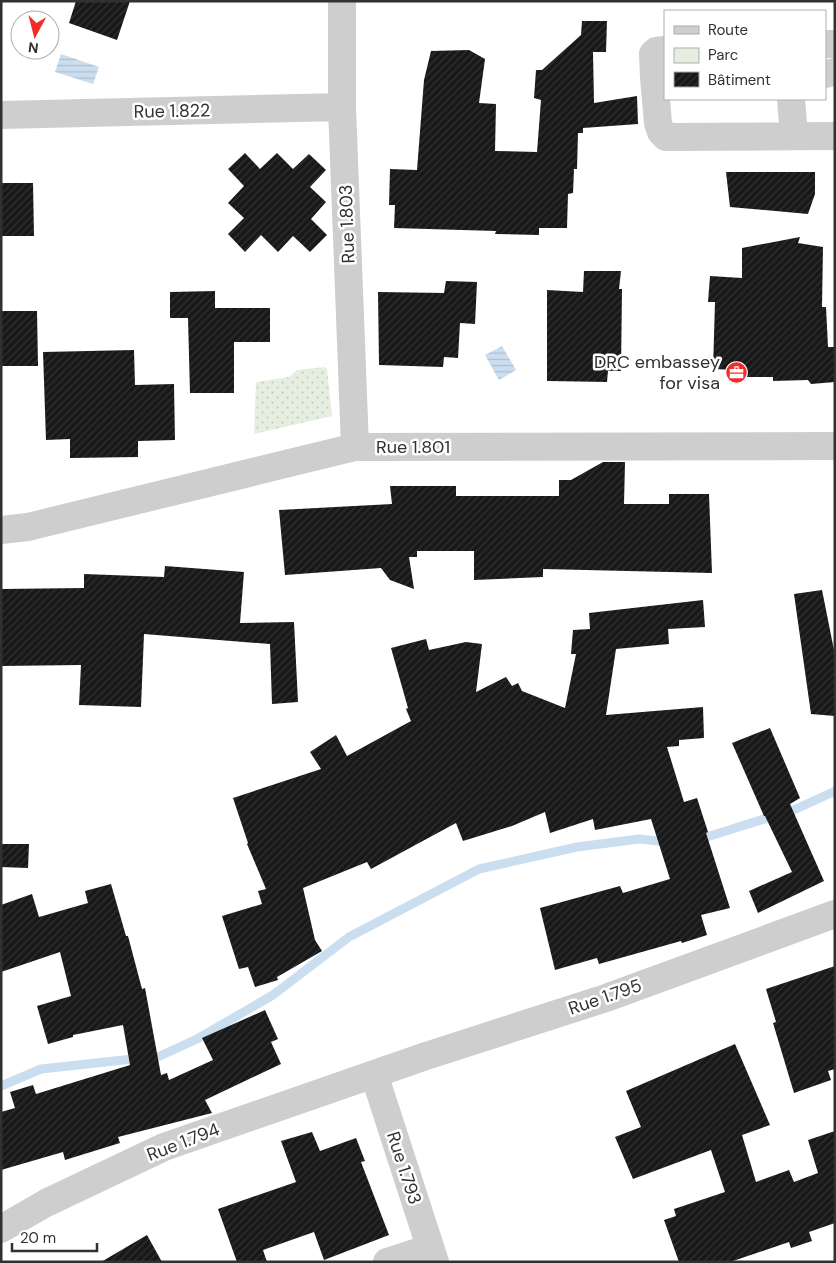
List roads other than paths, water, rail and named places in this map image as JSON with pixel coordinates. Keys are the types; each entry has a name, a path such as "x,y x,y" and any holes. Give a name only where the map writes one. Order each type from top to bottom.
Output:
{"street":[{"name":"Rue 1.803","path":"342,1 342,107 355,447"},
{"path":"664,50 656,51 653,54 659,78 658,123 661,132 666,137 833,136"},
{"path":"791,100 794,136"},
{"name":"Rue 1.822","path":"1,115 342,107"},
{"name":"Rue 1.801","path":"1,530 28,526 355,447 835,446"},
{"name":"Rue 1.795","path":"374,1074 606,998 835,914"},
{"name":"Rue 1.794","path":"1,1229 46,1203 164,1146 374,1074"},
{"name":"Rue 1.793","path":"374,1074 433,1255"},
{"path":"387,1262 433,1255"}],"water":[{"path":"61,54 99,67 93,84 55,72"},
{"path":"502,346 516,370 499,380 485,355"}],"waterway":[{"path":"696,839 796,809 835,791"},
{"path":"1,1086 41,1069 160,1056 197,1039 273,995 349,937 479,869 577,847 639,839 668,842"}],"place":[{"name":"DRC embassey for visa","path":"736,372"}]}
